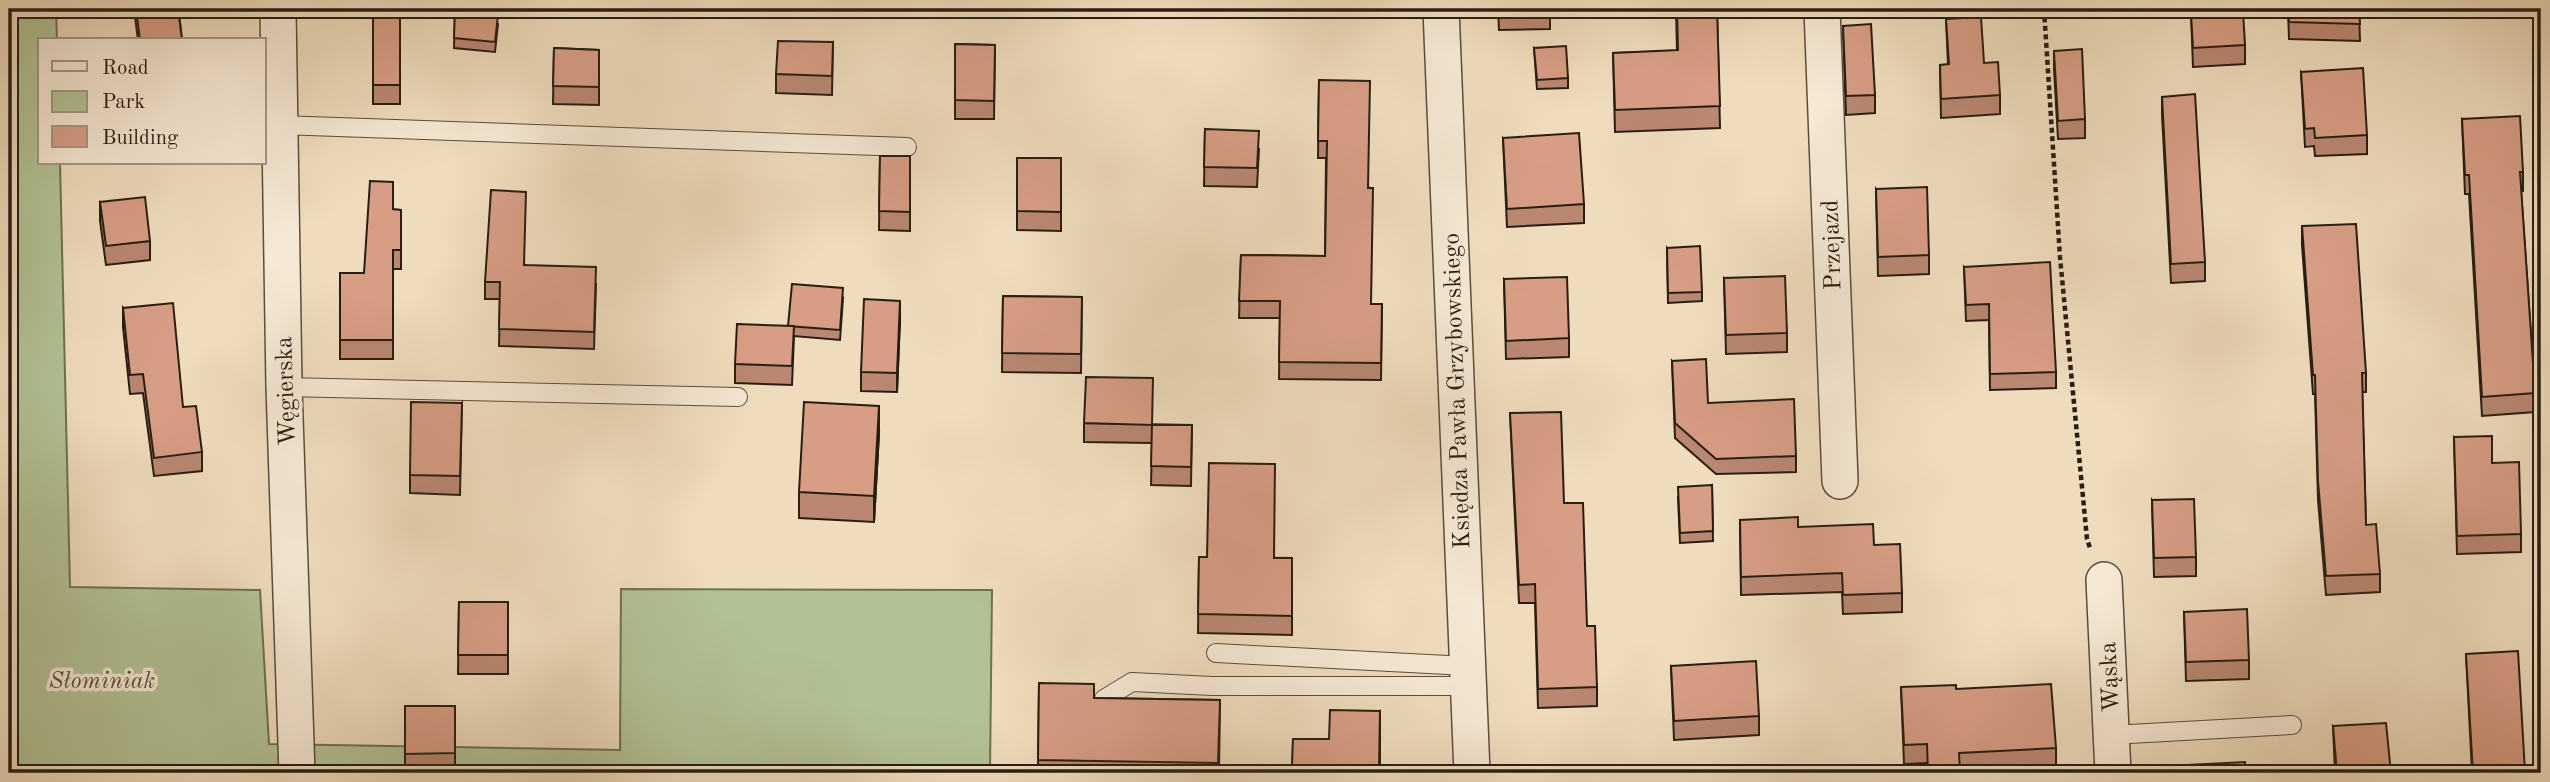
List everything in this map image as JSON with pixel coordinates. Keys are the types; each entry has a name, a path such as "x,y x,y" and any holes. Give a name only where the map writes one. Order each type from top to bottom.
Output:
{"street":[{"name":"Węgierska","path":"278,9 284,387 297,773"},
{"name":"Księdza Pawła Grzybowskiego","path":"1441,9 1472,773"},
{"name":"Przejazd","path":"1822,9 1840,481"},
{"name":"Wąska","path":"2104,580 2113,773"}],"lane":[{"path":"280,125 907,147"},
{"path":"284,387 738,397"},
{"path":"1216,653 1468,676"},
{"path":"1104,699 1132,682 1212,686 1468,676"},
{"path":"2111,735 2292,725"}],"path":[{"path":"2044,9 2060,257 2087,540 2104,580"}],"green space":[{"name":"Słominiak","path":"9,9 56,9 57,38 38,38 38,164 60,164 70,587 260,590 269,744 620,750 621,589 992,590 990,773 9,773"}],"building":[{"path":"136,9 178,9 182,38 140,38"},
{"path":"373,9 400,9 400,85 373,85"},
{"path":"1499,9 1550,9 1550,10 1499,12"},
{"path":"1677,9 1717,9 1720,106 1615,110 1613,53 1678,50"},
{"path":"2288,9 2359,9 2360,24 2289,22"},
{"path":"455,11 498,15 495,42 454,38"},
{"path":"2243,11 2245,45 2193,48 2191,14"},
{"path":"1981,17 1984,63 1998,62 2000,95 1941,99 1940,65 1949,64 1946,19"},
{"path":"1871,24 1875,95 1846,96 1843,26"},
{"path":"778,41 833,42 832,76 776,74"},
{"path":"955,44 995,45 994,101 955,100"},
{"path":"1566,46 1568,78 1537,80 1534,48"},
{"path":"554,48 599,50 599,87 553,86"},
{"path":"2082,49 2085,119 2058,121 2054,51"},
{"path":"2363,68 2367,135 2315,138 2314,128 2305,129 2301,72"},
{"path":"1319,80 1370,81 1368,188 1373,188 1371,304 1382,304 1381,363 1279,362 1280,301 1239,301 1241,255 1325,256 1327,141 1318,141"},
{"path":"2195,94 2205,262 2171,264 2162,97"},
{"path":"2520,116 2523,172 2520,172 2535,393 2482,397 2469,175 2465,175 2462,119"},
{"path":"1205,129 1259,131 1257,168 1204,167"},
{"path":"1579,133 1584,204 1507,209 1503,138"},
{"path":"880,156 910,156 910,212 879,211"},
{"path":"1017,158 1061,158 1061,212 1017,211"},
{"path":"370,181 393,182 393,209 401,210 401,250 393,250 393,340 340,340 340,273 364,273"},
{"path":"1927,187 1929,255 1878,257 1876,189"},
{"path":"491,190 526,192 524,265 596,267 594,332 499,329 500,282 485,282"},
{"path":"145,197 150,241 106,246 100,202"},
{"path":"2356,224 2366,373 2362,373 2366,525 2376,524 2380,574 2326,576 2318,481 2315,375 2302,226"},
{"path":"1700,246 1702,292 1668,293 1667,248"},
{"path":"2050,262 2056,372 1990,374 1989,304 1966,305 1964,267"},
{"path":"1785,276 1787,333 1726,335 1724,278"},
{"path":"1567,277 1569,338 1506,341 1504,279"},
{"path":"792,284 843,288 840,330 788,326"},
{"path":"1003,296 1082,297 1081,354 1002,353"},
{"path":"864,299 900,301 897,373 861,372"},
{"path":"173,303 183,407 196,406 202,452 154,458 143,374 130,375 123,308"},
{"path":"737,324 794,326 792,366 735,364"},
{"path":"1706,359 1708,403 1794,399 1796,456 1716,459 1675,423 1672,361"},
{"path":"1086,377 1153,378 1152,425 1084,423"},
{"path":"411,402 462,403 460,476 410,475"},
{"path":"804,402 879,406 874,496 799,492"},
{"path":"1561,412 1564,503 1583,503 1587,626 1595,626 1597,687 1538,689 1535,584 1519,585 1510,413"},
{"path":"1152,425 1192,425 1191,467 1151,466"},
{"path":"2492,436 2492,463 2519,462 2521,534 2457,536 2454,437"},
{"path":"1209,463 1275,464 1274,558 1292,558 1292,616 1198,614 1199,557 1207,557"},
{"path":"1712,485 1713,531 1680,533 1678,487"},
{"path":"2194,499 2196,557 2154,558 2152,500"},
{"path":"1798,517 1798,527 1873,524 1874,545 1900,544 1902,593 1843,595 1842,573 1741,577 1740,520"},
{"path":"459,602 508,602 508,655 458,655"},
{"path":"2247,609 2249,660 2186,662 2184,612"},
{"path":"2518,651 2525,772 2473,773 2466,654"},
{"path":"1756,661 1759,716 1674,721 1671,666"},
{"path":"1039,683 1094,684 1094,698 1220,700 1218,763 1038,760"},
{"path":"2051,684 2056,748 1959,753 1960,773 1928,773 1927,744 1904,745 1901,687 1956,685 1956,689"},
{"path":"405,706 455,706 455,753 405,754"},
{"path":"1330,710 1380,711 1379,767 1292,766 1293,739 1329,739"},
{"path":"2386,723 2391,773 2337,773 2333,726"},
{"path":"2245,762 2246,773 2187,773 2187,765"}]}
